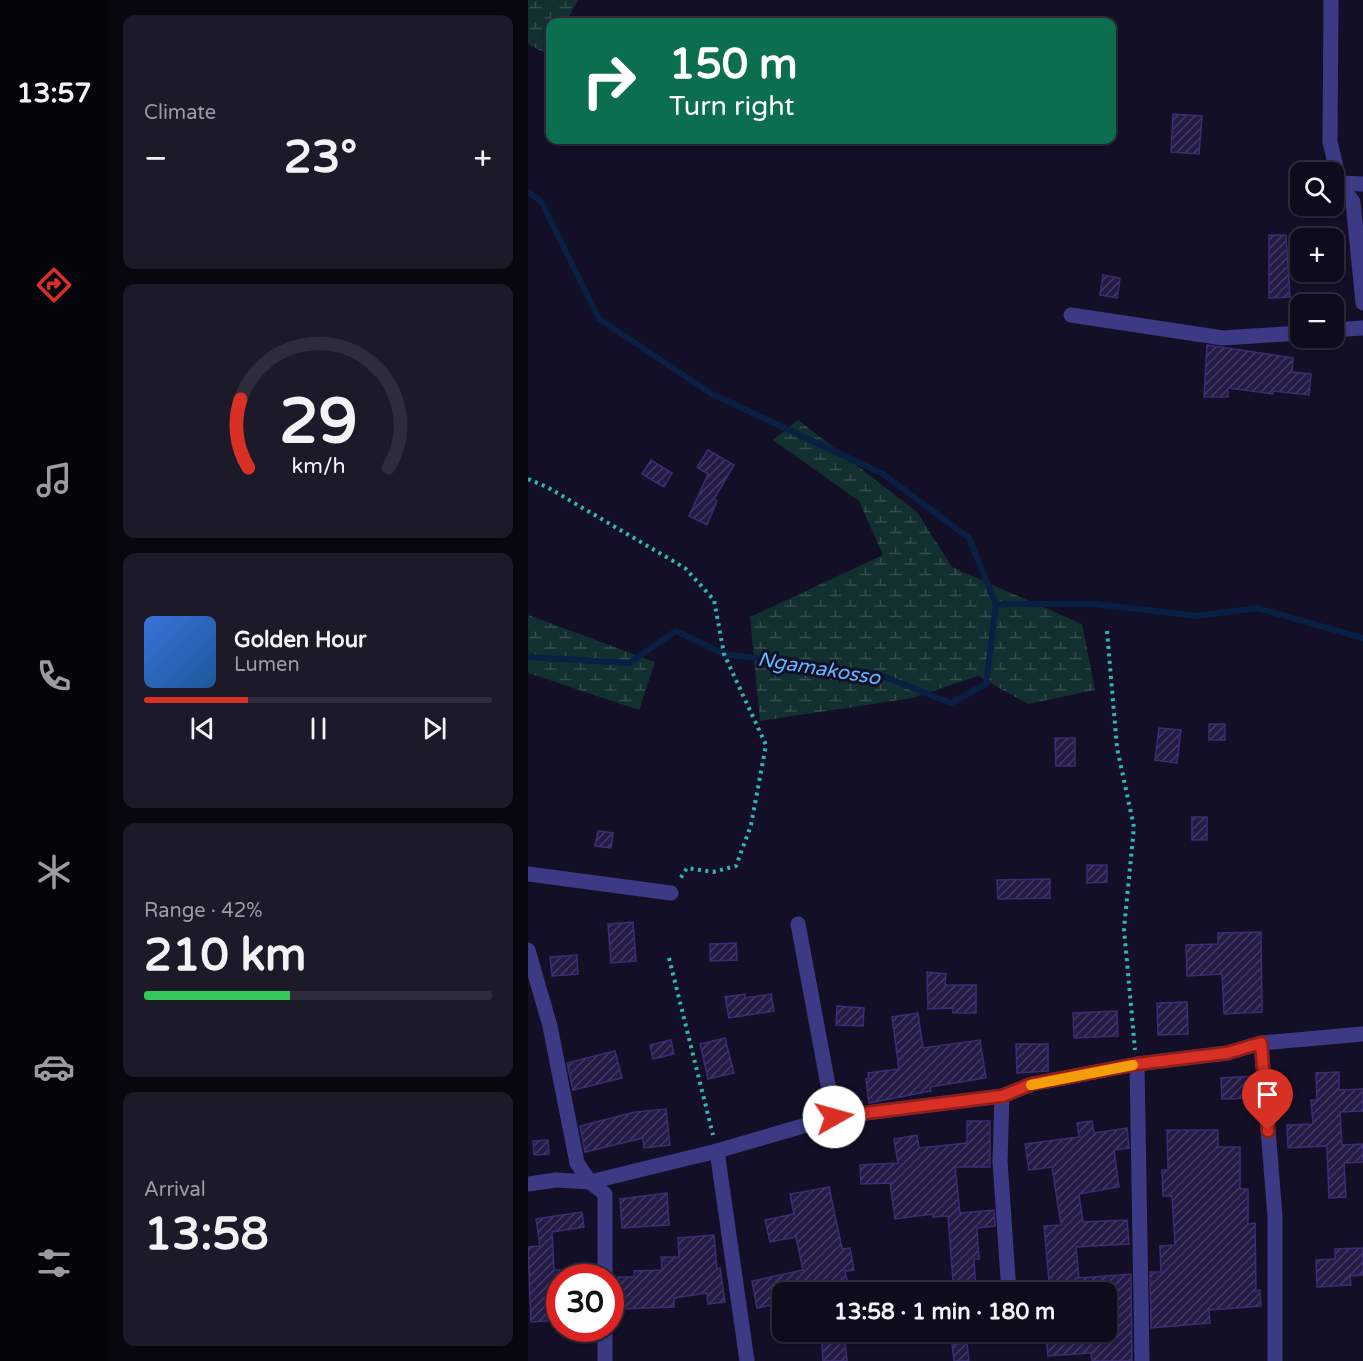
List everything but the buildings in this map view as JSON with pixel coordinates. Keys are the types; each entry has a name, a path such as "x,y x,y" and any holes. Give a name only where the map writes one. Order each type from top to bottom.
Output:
{"street":[{"path":"1331,0 1330,142 1335,162"},
{"path":"1344,183 1363,184"},
{"path":"1344,189 1353,202 1363,303"},
{"path":"1071,315 1223,338 1290,334"},
{"path":"1344,329 1363,328"},
{"path":"528,874 671,892"},
{"path":"798,924 834,1117"},
{"path":"528,950 550,1026 578,1162 590,1182 605,1194 605,1264"},
{"path":"528,1184 556,1180 590,1182 717,1151 834,1117 1002,1096 1032,1084 1137,1064 1227,1053 1261,1043 1363,1034"},
{"path":"1261,1043 1275,1216 1275,1361"},
{"path":"1137,1064 1142,1361"},
{"path":"1002,1096 1000,1161 1008,1282"},
{"path":"717,1151 747,1361"},
{"path":"605,1342 605,1361"}],"path":[{"path":"528,479 567,498 685,568 693,576 714,600 724,654 766,745 751,825 736,866 713,872 687,868 671,892"},
{"path":"1107,631 1117,748 1134,827 1124,929 1137,1064"},
{"path":"669,958 717,1151"}],"green space":[{"path":"528,0 578,0 568,18 546,18 546,53 528,44"},
{"path":"798,420 917,512 952,567 1082,624 1095,690 1028,704 978,676 912,698 760,721 750,617 883,555 859,501 773,440"},
{"path":"528,615 655,662 639,710 528,673"}],"waterway":[{"path":"528,192 541,201 599,319 712,394 883,474 969,538 996,604"},
{"name":"Ngamakosso","path":"528,657 629,663 676,631 724,654 877,674 951,703 986,684 996,604 1095,604 1197,616 1257,608 1363,638"}],"slow traffic":[{"path":"1031,1085 1133,1065"}],"route":[{"path":"834,1117 1002,1096 1032,1084 1137,1064 1227,1053 1261,1043 1268,1131"}]}
